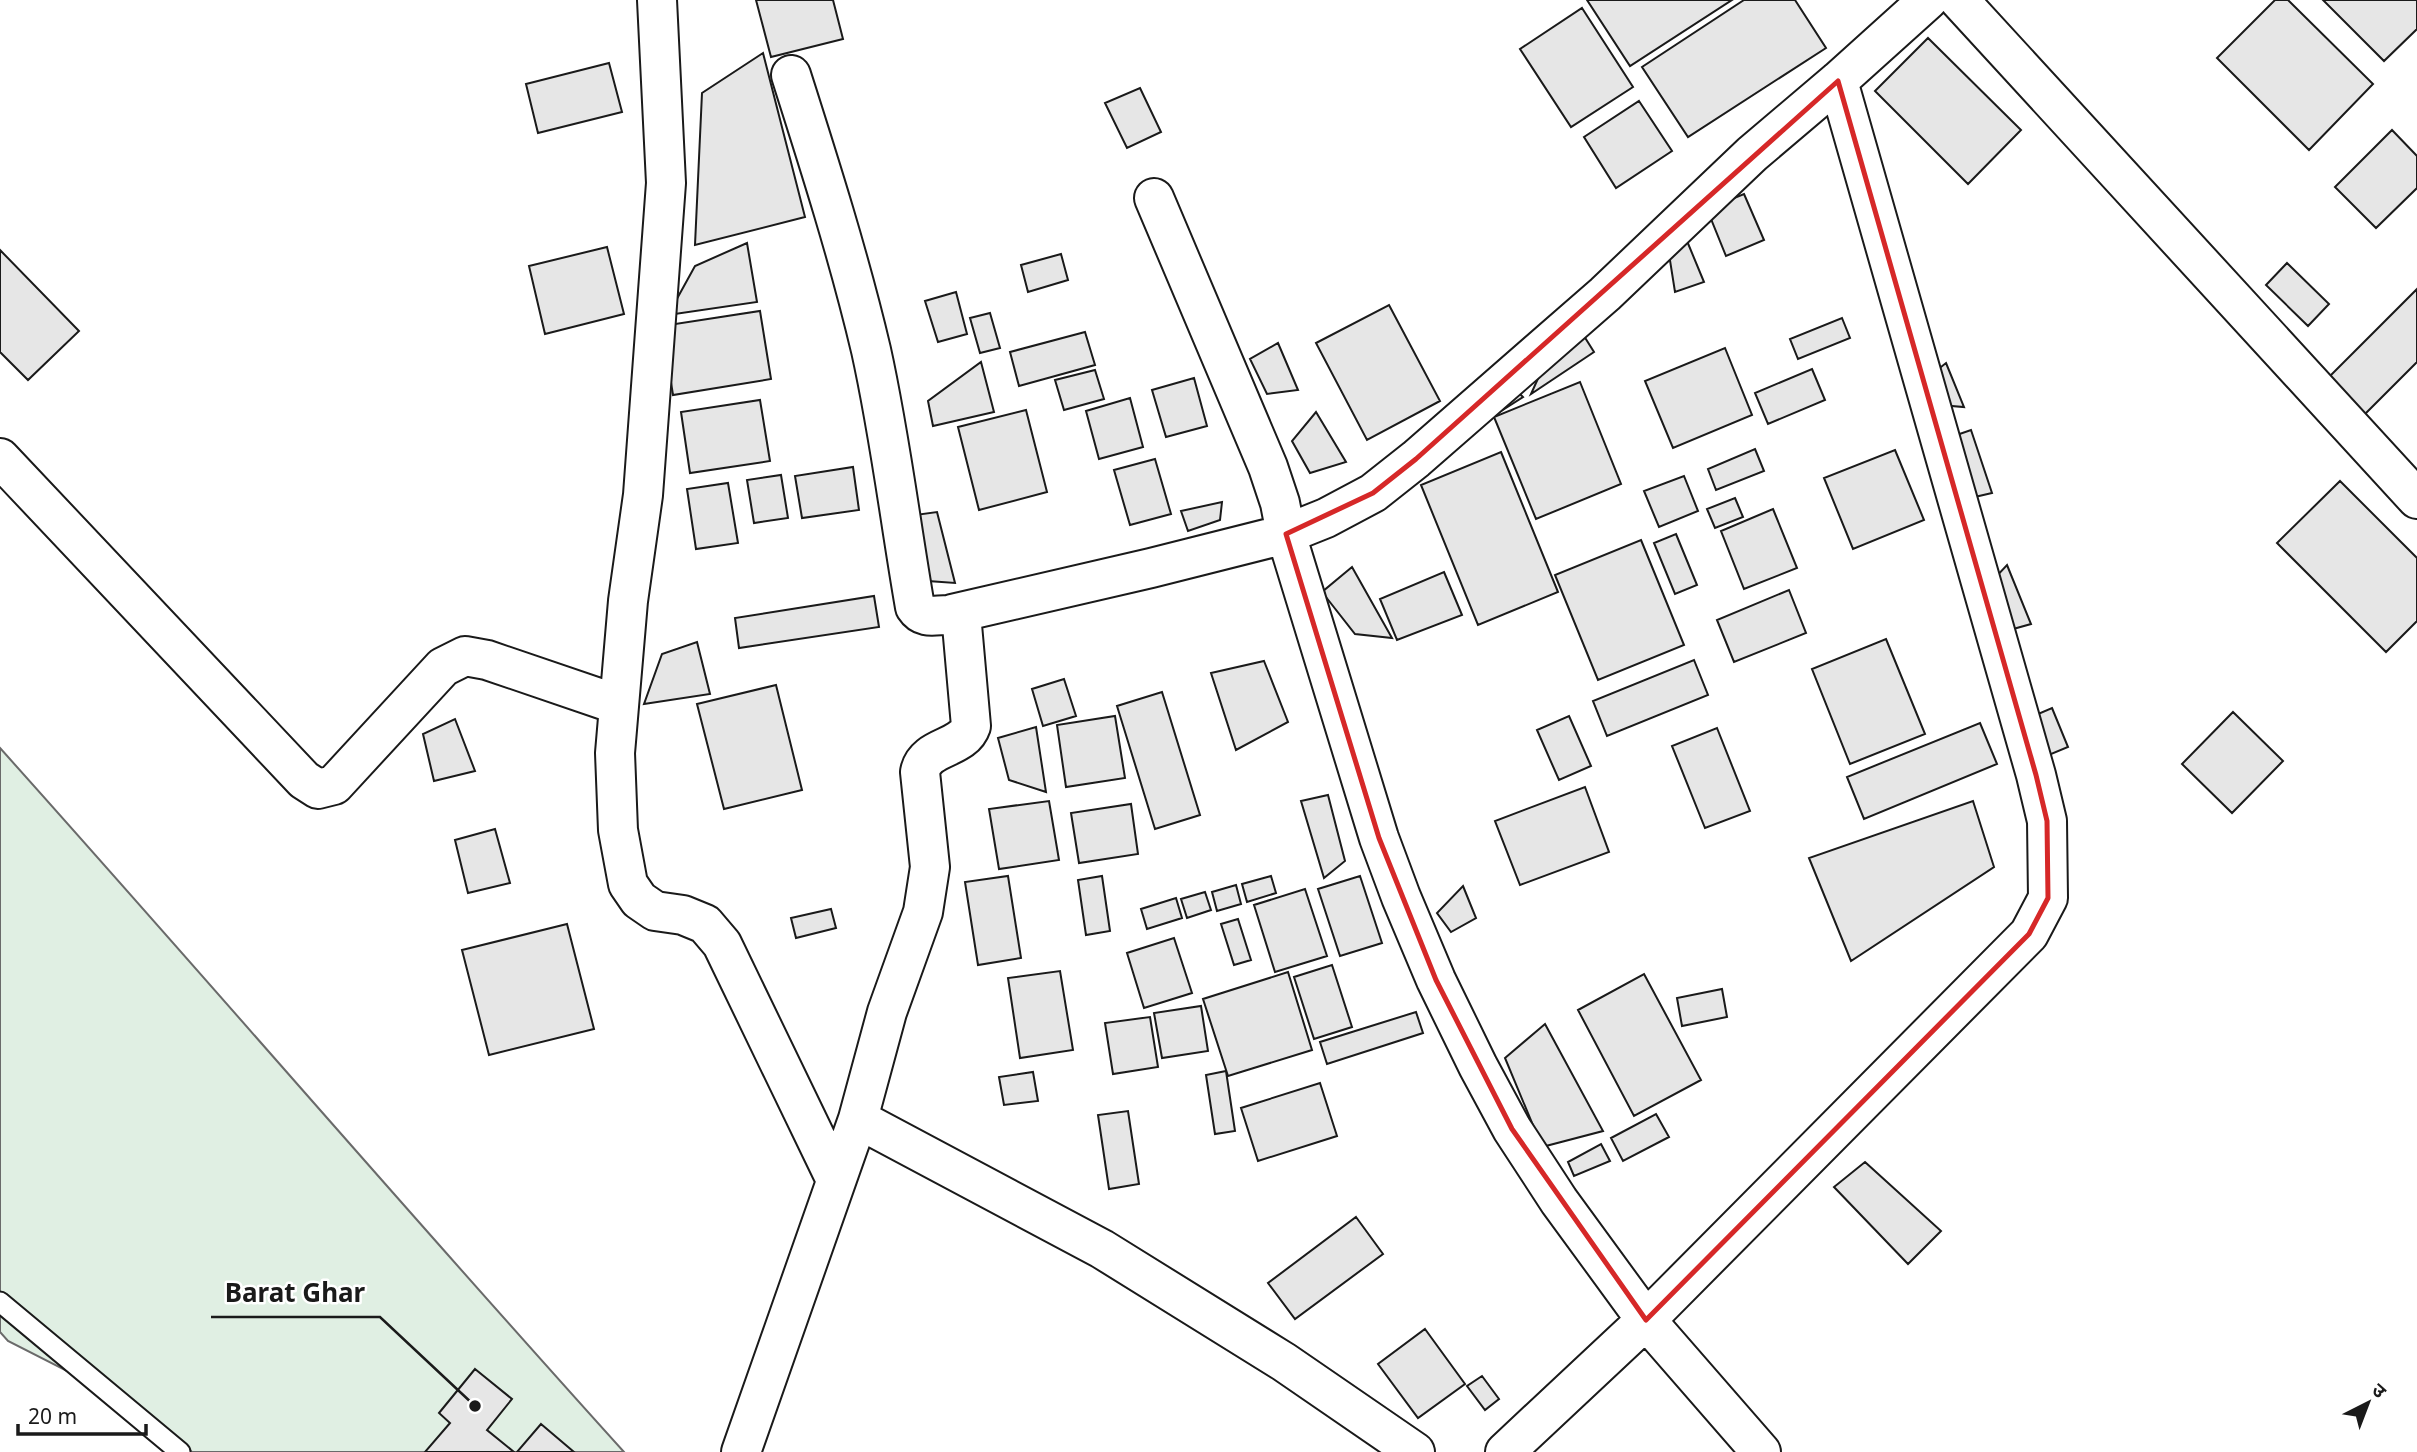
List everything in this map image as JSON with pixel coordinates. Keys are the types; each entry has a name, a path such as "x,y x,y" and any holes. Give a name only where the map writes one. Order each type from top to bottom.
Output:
{"street":[{"path":"657,0 666,183 643,495 628,601 615,754 618,830 628,884 639,900 654,911 683,915 705,924 722,944 836,1180"},
{"path":"791,75 835,215 871,349 888,431 915,607 919,614 928,617 952,614 1151,568 1286,534 1326,518 1373,493 1605,295 1752,154 1838,82 1928,0"},
{"path":"1959,0 2417,499"},
{"path":"1506,1452 1646,1320 2029,934 2048,898 2047,821 2036,775 1838,82"},
{"path":"1154,198 1268,467 1379,838 1436,980 1512,1129 1559,1201 1646,1320 1761,1452"},
{"path":"0,458 294,770 318,789 334,785 443,667 465,656 487,660 619,705"},
{"path":"741,1452 858,1119 887,1012 923,912 930,867 920,772 922,763 928,756 962,738 971,726 962,625 959,617 952,614"},
{"path":"858,1119 1102,1249 1284,1363 1416,1452"}],"lane":[{"path":"0,1302 180,1452"}],"highlighted area":[{"path":"1838,81 2036,775 2047,821 2048,898 2029,934 1646,1320 1512,1129 1436,980 1379,838 1286,534 1373,493 1416,459"}],"green space":[{"path":"0,748 624,1452 192,1452 140,1408 8,1341 0,1332"}],"building":[{"path":"756,0 833,0 843,39 771,57"},
{"path":"1587,0 1732,0 1630,66"},
{"path":"1744,0 1795,0 1826,48 1688,137 1642,67"},
{"path":"2275,0 2288,0 2373,84 2309,150 2217,58"},
{"path":"2323,0 2417,0 2417,29 2384,61"},
{"path":"1582,8 1633,87 1571,127 1520,49"},
{"path":"1928,38 2021,130 1968,184 1875,91"},
{"path":"763,53 805,217 695,245 702,93"},
{"path":"609,63 622,112 538,133 526,84"},
{"path":"1140,88 1161,132 1127,148 1105,103"},
{"path":"1639,101 1672,151 1616,188 1584,137"},
{"path":"2392,130 2417,156 2417,188 2376,228 2335,187"},
{"path":"1744,194 1764,240 1726,256 1707,209"},
{"path":"1687,241 1704,282 1675,292 1669,254"},
{"path":"747,243 757,302 668,315 695,266"},
{"path":"607,247 624,314 545,334 529,266"},
{"path":"0,250 79,331 28,380 0,352"},
{"path":"1061,254 1068,280 1028,292 1021,265"},
{"path":"2287,263 2329,304 2308,326 2266,285"},
{"path":"2417,289 2417,362 2357,422 2321,385"},
{"path":"956,292 967,334 938,342 925,301"},
{"path":"1389,305 1440,401 1367,440 1316,343"},
{"path":"760,311 771,379 673,395 662,326"},
{"path":"990,313 1000,348 980,353 970,318"},
{"path":"1842,318 1850,338 1798,359 1790,339"},
{"path":"1085,332 1095,365 1019,386 1010,352"},
{"path":"1584,336 1594,352 1531,394 1545,363"},
{"path":"1278,343 1298,390 1267,394 1250,359"},
{"path":"1725,348 1752,415 1673,448 1645,381"},
{"path":"981,362 994,412 933,426 928,401"},
{"path":"1946,363 1964,407 1940,405 1927,378"},
{"path":"1812,369 1825,400 1768,424 1755,393"},
{"path":"1095,370 1104,399 1064,410 1055,380"},
{"path":"1194,378 1207,426 1166,437 1152,390"},
{"path":"1580,382 1621,484 1536,519 1494,417"},
{"path":"1516,390 1523,397 1487,420"},
{"path":"1130,398 1143,447 1099,459 1086,411"},
{"path":"760,400 770,461 690,473 681,412"},
{"path":"1026,410 1047,492 979,510 958,427"},
{"path":"1316,412 1346,462 1310,473 1292,441"},
{"path":"1971,430 1992,493 1966,499 1948,438"},
{"path":"1755,449 1764,471 1716,490 1708,469"},
{"path":"1895,450 1924,520 1853,549 1824,478"},
{"path":"1501,452 1558,592 1478,625 1421,485"},
{"path":"1155,459 1171,514 1130,525 1114,470"},
{"path":"853,467 859,510 802,518 795,476"},
{"path":"781,475 788,518 754,523 747,480"},
{"path":"1684,476 1698,511 1659,527 1644,491"},
{"path":"2340,481 2417,558 2417,621 2386,652 2277,543"},
{"path":"728,483 738,543 696,549 687,489"},
{"path":"1735,498 1743,517 1715,528 1707,509"},
{"path":"1222,502 1220,520 1188,531 1181,511"},
{"path":"1773,509 1797,568 1744,589 1721,531"},
{"path":"937,512 955,583 928,581 915,515"},
{"path":"1676,534 1697,585 1675,594 1654,543"},
{"path":"1641,540 1684,645 1598,680 1555,575"},
{"path":"2007,565 2031,624 2006,631 1992,581"},
{"path":"1352,567 1392,638 1355,634 1322,592"},
{"path":"1444,572 1462,615 1397,640 1380,599"},
{"path":"1789,590 1806,633 1734,662 1717,620"},
{"path":"874,596 879,627 739,648 735,618"},
{"path":"1886,639 1925,734 1850,764 1812,669"},
{"path":"697,642 710,694 644,704 662,654"},
{"path":"1694,660 1708,695 1607,736 1593,701"},
{"path":"1264,661 1288,722 1236,750 1211,673"},
{"path":"1064,679 1076,716 1043,726 1032,689"},
{"path":"776,685 802,790 724,809 697,704"},
{"path":"1162,692 1200,815 1155,829 1117,706"},
{"path":"2052,708 2068,747 2044,757 2029,718"},
{"path":"2233,712 2283,761 2232,813 2182,764"},
{"path":"1115,716 1125,778 1066,787 1057,725"},
{"path":"1569,716 1591,766 1559,780 1537,730"},
{"path":"455,719 475,771 434,781 423,734"},
{"path":"1980,723 1997,764 1864,819 1847,777"},
{"path":"1036,727 1046,792 1009,780 998,738"},
{"path":"1717,728 1750,811 1705,828 1672,746"},
{"path":"1585,787 1609,852 1520,885 1495,821"},
{"path":"1328,795 1345,861 1324,878 1301,801"},
{"path":"1049,801 1059,860 999,869 989,809"},
{"path":"1973,801 1994,867 1851,961 1809,858"},
{"path":"1131,804 1138,854 1079,863 1071,813"},
{"path":"495,829 510,883 468,893 455,840"},
{"path":"1008,876 1021,958 978,965 965,882"},
{"path":"1102,876 1110,931 1086,935 1078,880"},
{"path":"1271,876 1276,893 1247,902 1242,884"},
{"path":"1360,876 1382,943 1340,956 1318,889"},
{"path":"1236,885 1241,904 1217,911 1212,892"},
{"path":"1463,886 1476,918 1451,932 1437,913"},
{"path":"1305,889 1327,956 1275,972 1254,905"},
{"path":"1205,892 1211,910 1187,918 1181,899"},
{"path":"1176,898 1182,918 1147,929 1141,909"},
{"path":"831,909 836,928 796,938 791,918"},
{"path":"1238,919 1251,960 1234,965 1221,924"},
{"path":"567,924 594,1029 489,1055 462,950"},
{"path":"1174,938 1192,993 1144,1008 1127,953"},
{"path":"1332,965 1352,1027 1314,1039 1294,977"},
{"path":"1060,971 1073,1050 1020,1058 1008,978"},
{"path":"1288,972 1312,1050 1228,1076 1203,999"},
{"path":"1644,974 1701,1080 1634,1116 1578,1010"},
{"path":"1722,989 1727,1017 1682,1026 1677,998"},
{"path":"1201,1006 1208,1051 1162,1058 1154,1013"},
{"path":"1416,1012 1423,1033 1327,1064 1320,1042"},
{"path":"1150,1017 1158,1067 1113,1074 1105,1023"},
{"path":"1545,1024 1603,1131 1542,1147 1505,1058"},
{"path":"1226,1071 1235,1131 1215,1134 1206,1075"},
{"path":"1033,1072 1038,1101 1004,1105 999,1077"},
{"path":"1320,1083 1337,1136 1258,1161 1241,1108"},
{"path":"1128,1111 1139,1184 1109,1189 1098,1115"},
{"path":"1656,1114 1669,1137 1623,1161 1611,1138"},
{"path":"1601,1144 1610,1161 1574,1176 1568,1162"},
{"path":"1865,1162 1941,1231 1908,1264 1834,1187"},
{"path":"1356,1217 1383,1254 1295,1319 1268,1283"},
{"path":"1425,1329 1465,1384 1418,1418 1378,1364"},
{"path":"475,1369 512,1399 487,1430 514,1452 425,1452 450,1423 439,1413"},
{"path":"1482,1376 1499,1399 1485,1410 1467,1386"},
{"path":"541,1424 574,1452 517,1452"}],"place":[{"name":"Barat Ghar","path":"475,1406"}]}
